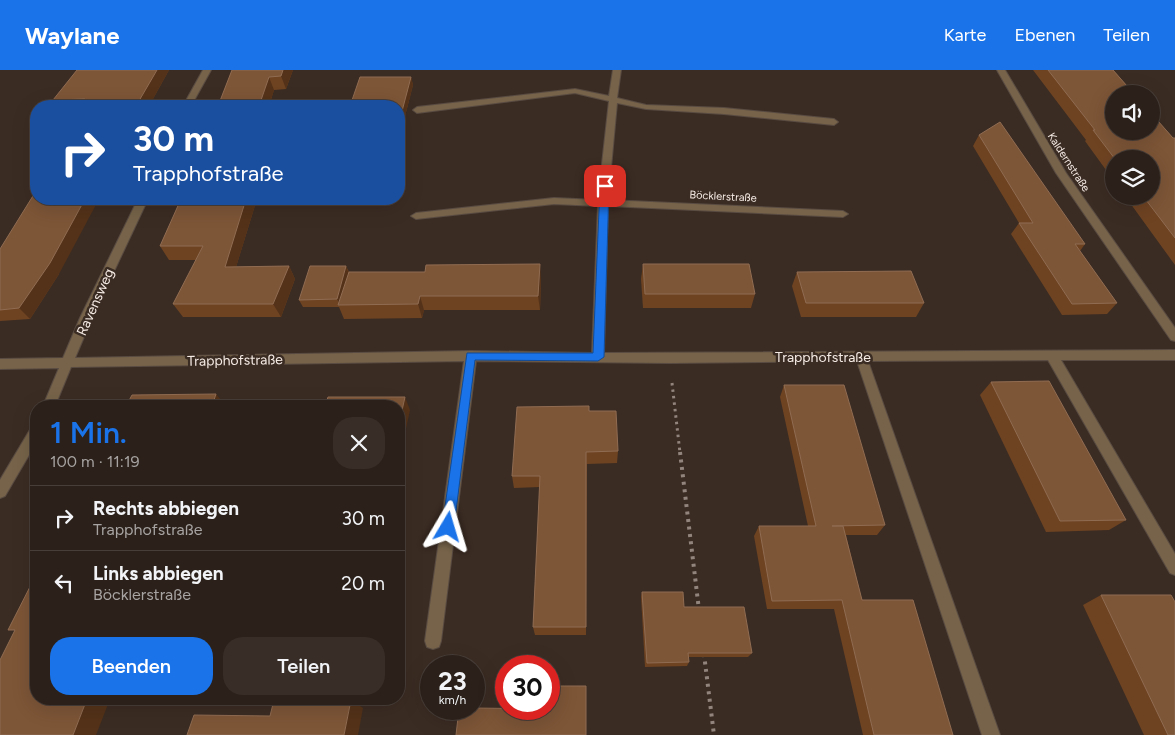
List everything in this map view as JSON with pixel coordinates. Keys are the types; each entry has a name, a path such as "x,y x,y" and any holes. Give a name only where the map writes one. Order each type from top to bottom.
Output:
{"street":[{"path":"190,100 207,70"},
{"path":"598,357 603,203 613,100 618,70"},
{"name":"Kaldernstraße","path":"1001,70 1018,105 1055,165 1175,337"},
{"path":"417,110 576,91 646,107 715,111 834,122"},
{"name":"Böcklerstraße","path":"416,216 554,201 843,214"},
{"name":"Ravensweg","path":"52,400 86,318 139,205"},
{"name":"Trapphofstraße","path":"0,364 471,356 668,358 1175,355"},
{"path":"433,642 471,356"},
{"path":"1052,356 1175,568"},
{"path":"861,357 991,735"},
{"path":"0,492 30,442"}],"path":[{"path":"668,358 700,619"},
{"path":"704,648 714,735"}],"building":[{"path":"77,70 157,70 140,100 53,100"},
{"path":"232,70 283,70 281,76 269,77 261,100 220,100"},
{"path":"1048,70 1113,70 1126,85 1105,85 1105,140 1160,140 1160,123 1175,138 1175,238 1150,205 1160,205 1160,150 1108,150 1093,130 1095,130"},
{"path":"360,77 411,77 405,100 352,100"},
{"path":"1000,122 1085,244 1075,244 1117,303 1072,304 1019,223 1033,223 979,135"},
{"path":"30,201 30,205 82,205 50,263 19,308 0,310 0,249"},
{"path":"178,205 244,205 225,267 289,266 273,304 173,304 203,246 160,246"},
{"path":"540,264 538,296 420,296 418,304 338,305 349,272 425,272 426,265"},
{"path":"643,264 749,264 755,294 645,294"},
{"path":"310,266 346,266 337,299 299,300"},
{"path":"911,271 924,303 806,303 797,272"},
{"path":"1049,381 1126,520 1060,521 991,382"},
{"path":"784,385 844,385 885,525 832,526 843,526 862,600 913,600 953,735 874,735 842,600 772,601 759,526 816,526"},
{"path":"216,394 214,400 129,400 132,395"},
{"path":"328,397 405,397 404,400 327,400"},
{"path":"589,406 589,411 616,411 618,451 586,452 586,627 533,627 540,476 512,476 517,407"},
{"path":"30,587 30,705 85,705 73,735 0,735 0,660 15,630 8,630"},
{"path":"642,592 683,592 684,607 744,607 752,653 688,653 689,662 647,663"},
{"path":"1101,595 1171,595 1175,602 1175,735 1168,735"},
{"path":"560,686 586,686 586,735 456,735 458,720 485,720 485,708 495,708 495,720 560,720"},
{"path":"273,705 350,705 344,735 187,735 194,715 270,716"}],"route":[{"path":"448,527 471,356 598,357 605,186"}]}
